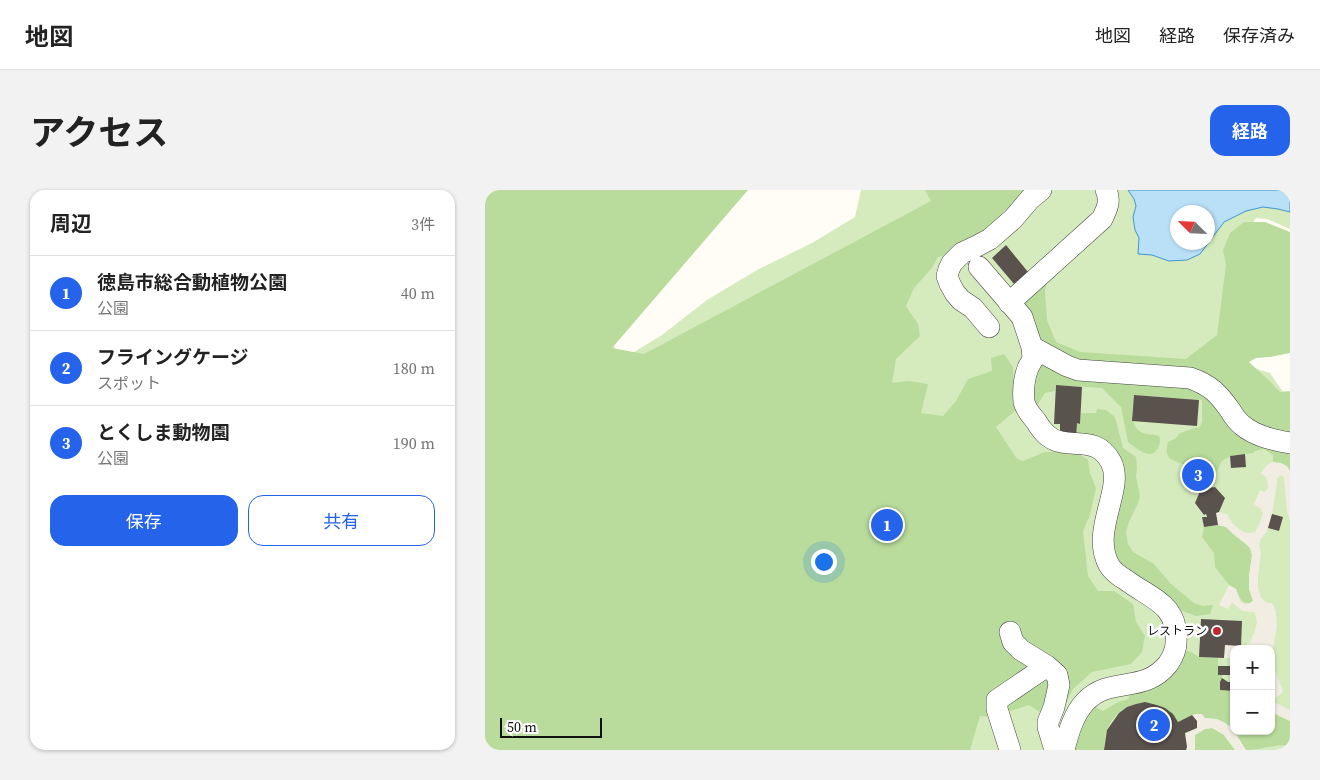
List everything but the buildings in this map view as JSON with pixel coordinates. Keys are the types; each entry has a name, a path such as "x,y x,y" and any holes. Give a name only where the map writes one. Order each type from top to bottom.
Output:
{"lane":[{"path":"989,327 973,308 961,300 955,293 947,276 949,269 962,253 990,238 1013,219 1041,190"},
{"path":"1009,303 1102,219 1109,197 1106,190"},
{"path":"979,267 1022,317 1032,347 1033,360 1025,378 1024,401 1027,409 1047,436 1065,443 1086,443 1104,454 1111,463 1114,473 1113,486 1103,540 1104,552 1109,565 1114,572 1167,608 1173,617 1175,628 1176,644 1172,658 1163,669 1153,678 1139,683 1110,687 1098,692 1085,702 1075,716 1064,750"},
{"path":"1032,347 1078,370 1190,378 1208,385 1215,391 1240,424 1246,428 1266,438 1290,443"},
{"path":"1010,632 1013,642 1021,650 1047,666 1057,675 1059,685 1048,722 1055,750"},
{"path":"1010,750 997,709 997,700 1047,666"}],"green space":[{"path":"485,190 748,190 612,348 644,354 931,201 925,190 1028,190 988,230 962,247 938,257 932,268 914,288 906,306 918,324 920,336 896,359 892,383 909,381 928,384 921,413 943,416 956,401 968,379 992,371 991,358 1004,354 1013,367 1015,411 996,427 1017,459 1023,461 1045,452 1077,452 1088,460 1090,473 1096,488 1090,515 1083,531 1088,576 1098,591 1114,591 1133,604 1136,622 1145,636 1142,652 1131,664 1092,672 1073,689 1056,723 1029,705 992,717 980,716 970,750 485,750"},
{"path":"861,190 1290,190 1290,229 1267,219 1256,218 1241,239 1242,365 1270,373 1290,402 1290,750 485,750 485,322 608,335 621,360 662,335 707,300 757,270 812,243 855,217"},
{"path":"1244,222 1265,222 1290,232 1290,353 1256,358 1249,362 1280,392 1290,391 1290,471 1283,464 1273,462 1273,455 1264,449 1253,453 1230,456 1222,461 1216,473 1208,474 1200,488 1191,474 1181,471 1183,464 1171,459 1167,451 1168,442 1175,439 1180,433 1200,427 1202,421 1202,400 1134,395 1132,417 1135,426 1143,433 1160,437 1158,448 1151,454 1139,450 1128,442 1121,407 1102,388 1056,385 1055,391 1045,393 1036,407 1029,407 1020,304 1050,271 1045,290 1047,320 1056,342 1080,352 1186,359 1217,335 1226,265 1223,250 1230,233"},
{"path":"1097,409 1106,410 1115,417 1123,448 1136,457 1136,477 1140,496 1126,532 1128,544 1133,552 1154,564 1171,584 1194,603 1203,606 1213,605 1210,614 1196,616 1185,612 1157,597 1111,563 1120,471 1076,439 1077,423 1080,423 1081,413 1096,413"},
{"path":"1218,525 1226,527 1250,548 1252,555 1249,589 1253,601 1250,603 1242,601 1236,589 1229,585 1215,567 1214,553 1202,537 1204,527"},
{"path":"1180,649 1191,652 1199,657 1218,658 1218,674 1222,675 1222,678 1230,687 1230,727 1217,719 1192,715 1178,722 1172,714 1156,704 1139,703 1116,715 1107,730 1104,750 1069,750 1070,738 1093,706 1103,711 1118,702 1129,699 1129,692"},
{"path":"1275,714 1290,721 1290,745 1246,750 1237,735 1275,735"},
{"path":"1212,728 1224,735 1235,750 1195,750 1195,735 1205,729"}],"shaded area":[{"path":"1273,462 1281,463 1287,466 1290,471 1290,521 1287,511 1284,477 1280,475 1277,479 1268,528 1261,538 1259,545 1261,553 1258,588 1261,598 1267,603 1272,603 1276,612 1277,627 1274,645 1246,645 1250,642 1257,623 1255,612 1242,611 1232,602 1228,609 1219,605 1229,585 1236,589 1240,601 1245,604 1253,601 1249,589 1252,555 1250,548 1226,527 1218,525 1204,527 1202,517 1206,517 1206,514 1219,512 1227,514 1233,524 1243,532 1255,532 1263,514 1261,509 1254,504 1260,490 1264,492 1268,489 1266,477 1261,473 1267,465"},
{"path":"1225,645 1230,645 1230,658 1224,658"},
{"path":"1275,670 1283,692 1275,699"},
{"path":"1275,702 1290,710 1290,721 1275,714"},
{"path":"1202,714 1205,718 1217,719 1225,723 1230,727 1230,735 1236,735 1246,750 1235,750 1224,735 1212,728 1205,729 1195,735 1195,750 1186,750 1185,734 1197,728 1197,721 1192,715"}],"water":[{"path":"1128,190 1290,190 1290,212 1263,207 1246,211 1224,222 1215,234 1215,205 1170,205 1170,250 1203,250 1200,254 1187,260 1169,261 1152,255 1138,254 1139,238 1135,230 1133,217 1136,206"}],"place":[{"name":"とくしま動物園","path":"1198,475"},
{"name":"徳島市総合動植物公園","path":"887,525"},
{"name":"レストラン","path":"1217,631"},
{"name":"フライングケージ","path":"1154,725"}]}
